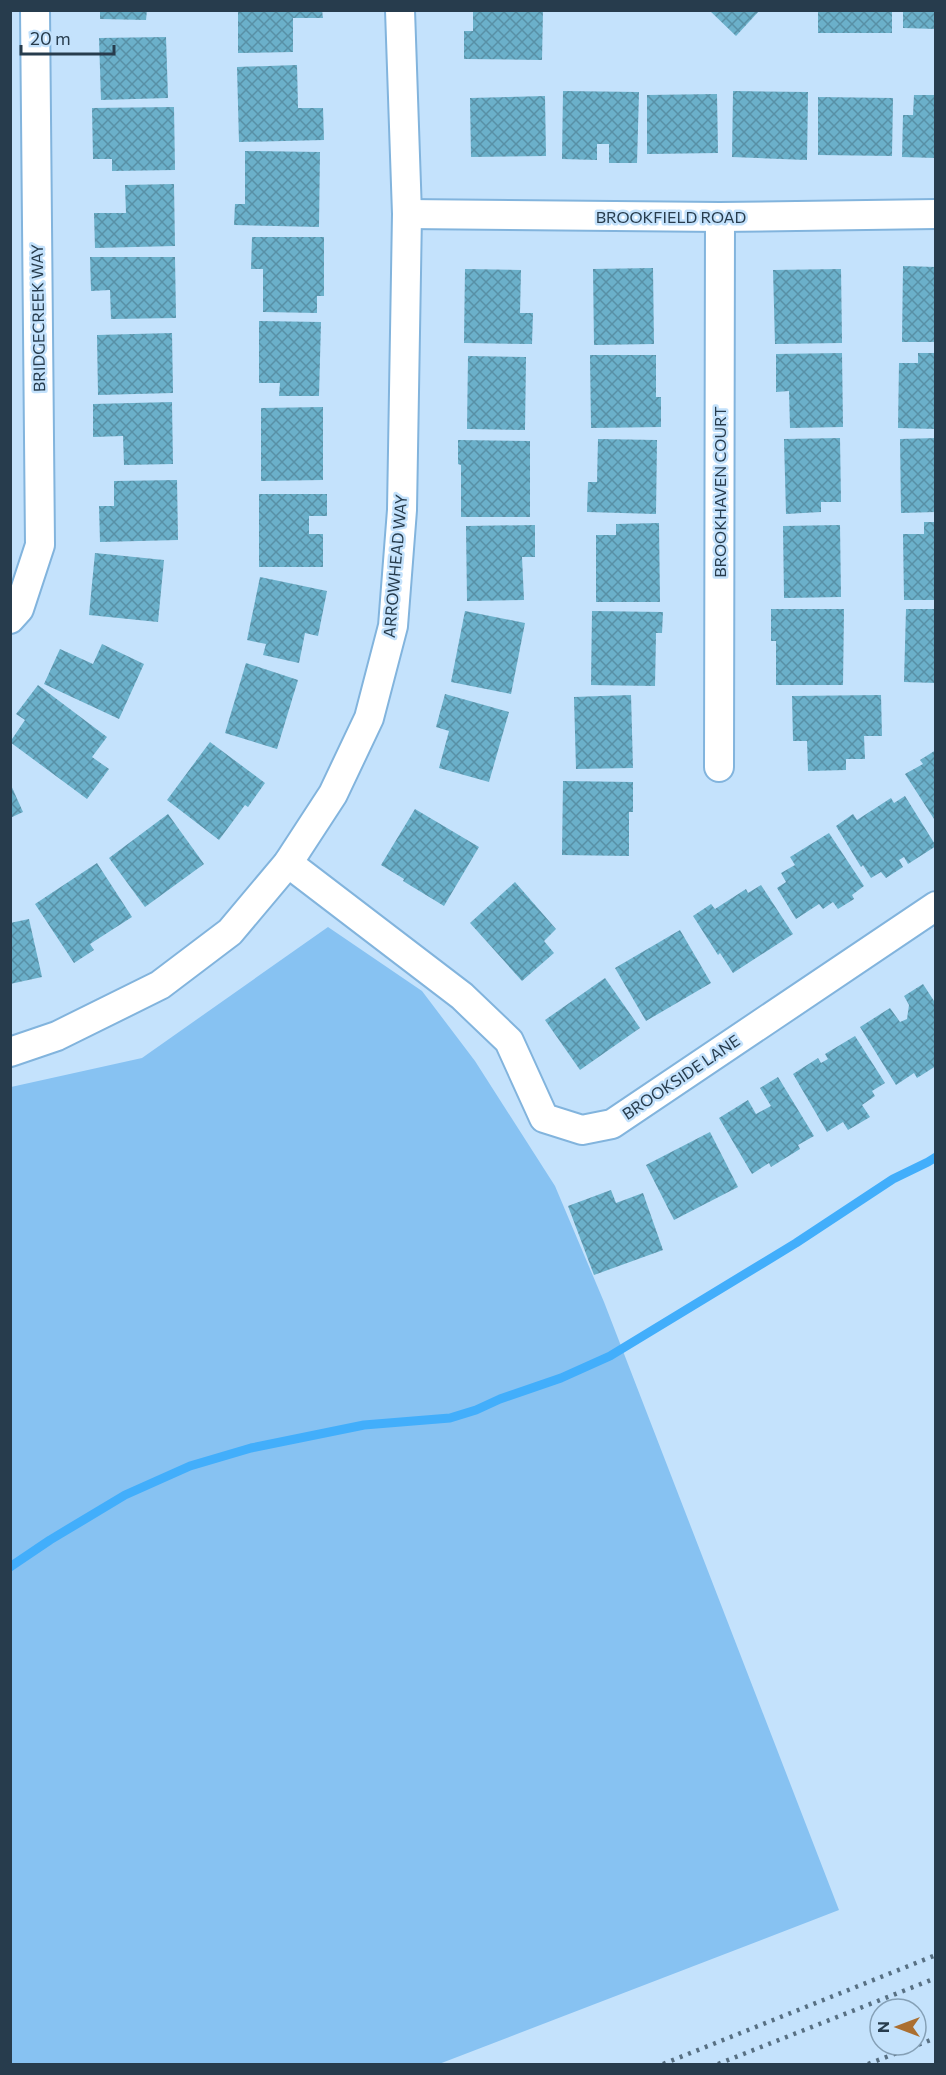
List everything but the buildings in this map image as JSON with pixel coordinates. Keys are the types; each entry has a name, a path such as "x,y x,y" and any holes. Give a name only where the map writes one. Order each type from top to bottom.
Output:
{"street":[{"name":"BRIDGECREEK WAY","path":"10,619 19,609 40,545 34,10"},
{"name":"ARROWHEAD WAY","path":"10,1052 57,1035 160,985 230,932 288,862 333,794 369,717 393,626 402,510 407,214 400,10"},
{"name":"BROOKFIELD ROAD","path":"407,214 720,218 936,214"},
{"name":"BROOKHAVEN COURT","path":"719,767 720,218"},
{"name":"BROOKSIDE LANE","path":"288,862 462,996 508,1041 544,1119 582,1130 612,1124 936,906"}],"shaded area":[{"path":"328,927 422,991 475,1061 555,1186 604,1302 839,1910 439,2064 11,2064 11,1087 142,1058"}],"waterway":[{"path":"10,1567 125,1495 190,1466 251,1448 364,1425 450,1418 561,1378 610,1356 796,1243 893,1179 936,1157"}],"railway":[{"path":"663,2064 936,1955"},
{"path":"718,2064 936,1978"},
{"path":"868,2064 936,2038"}]}
